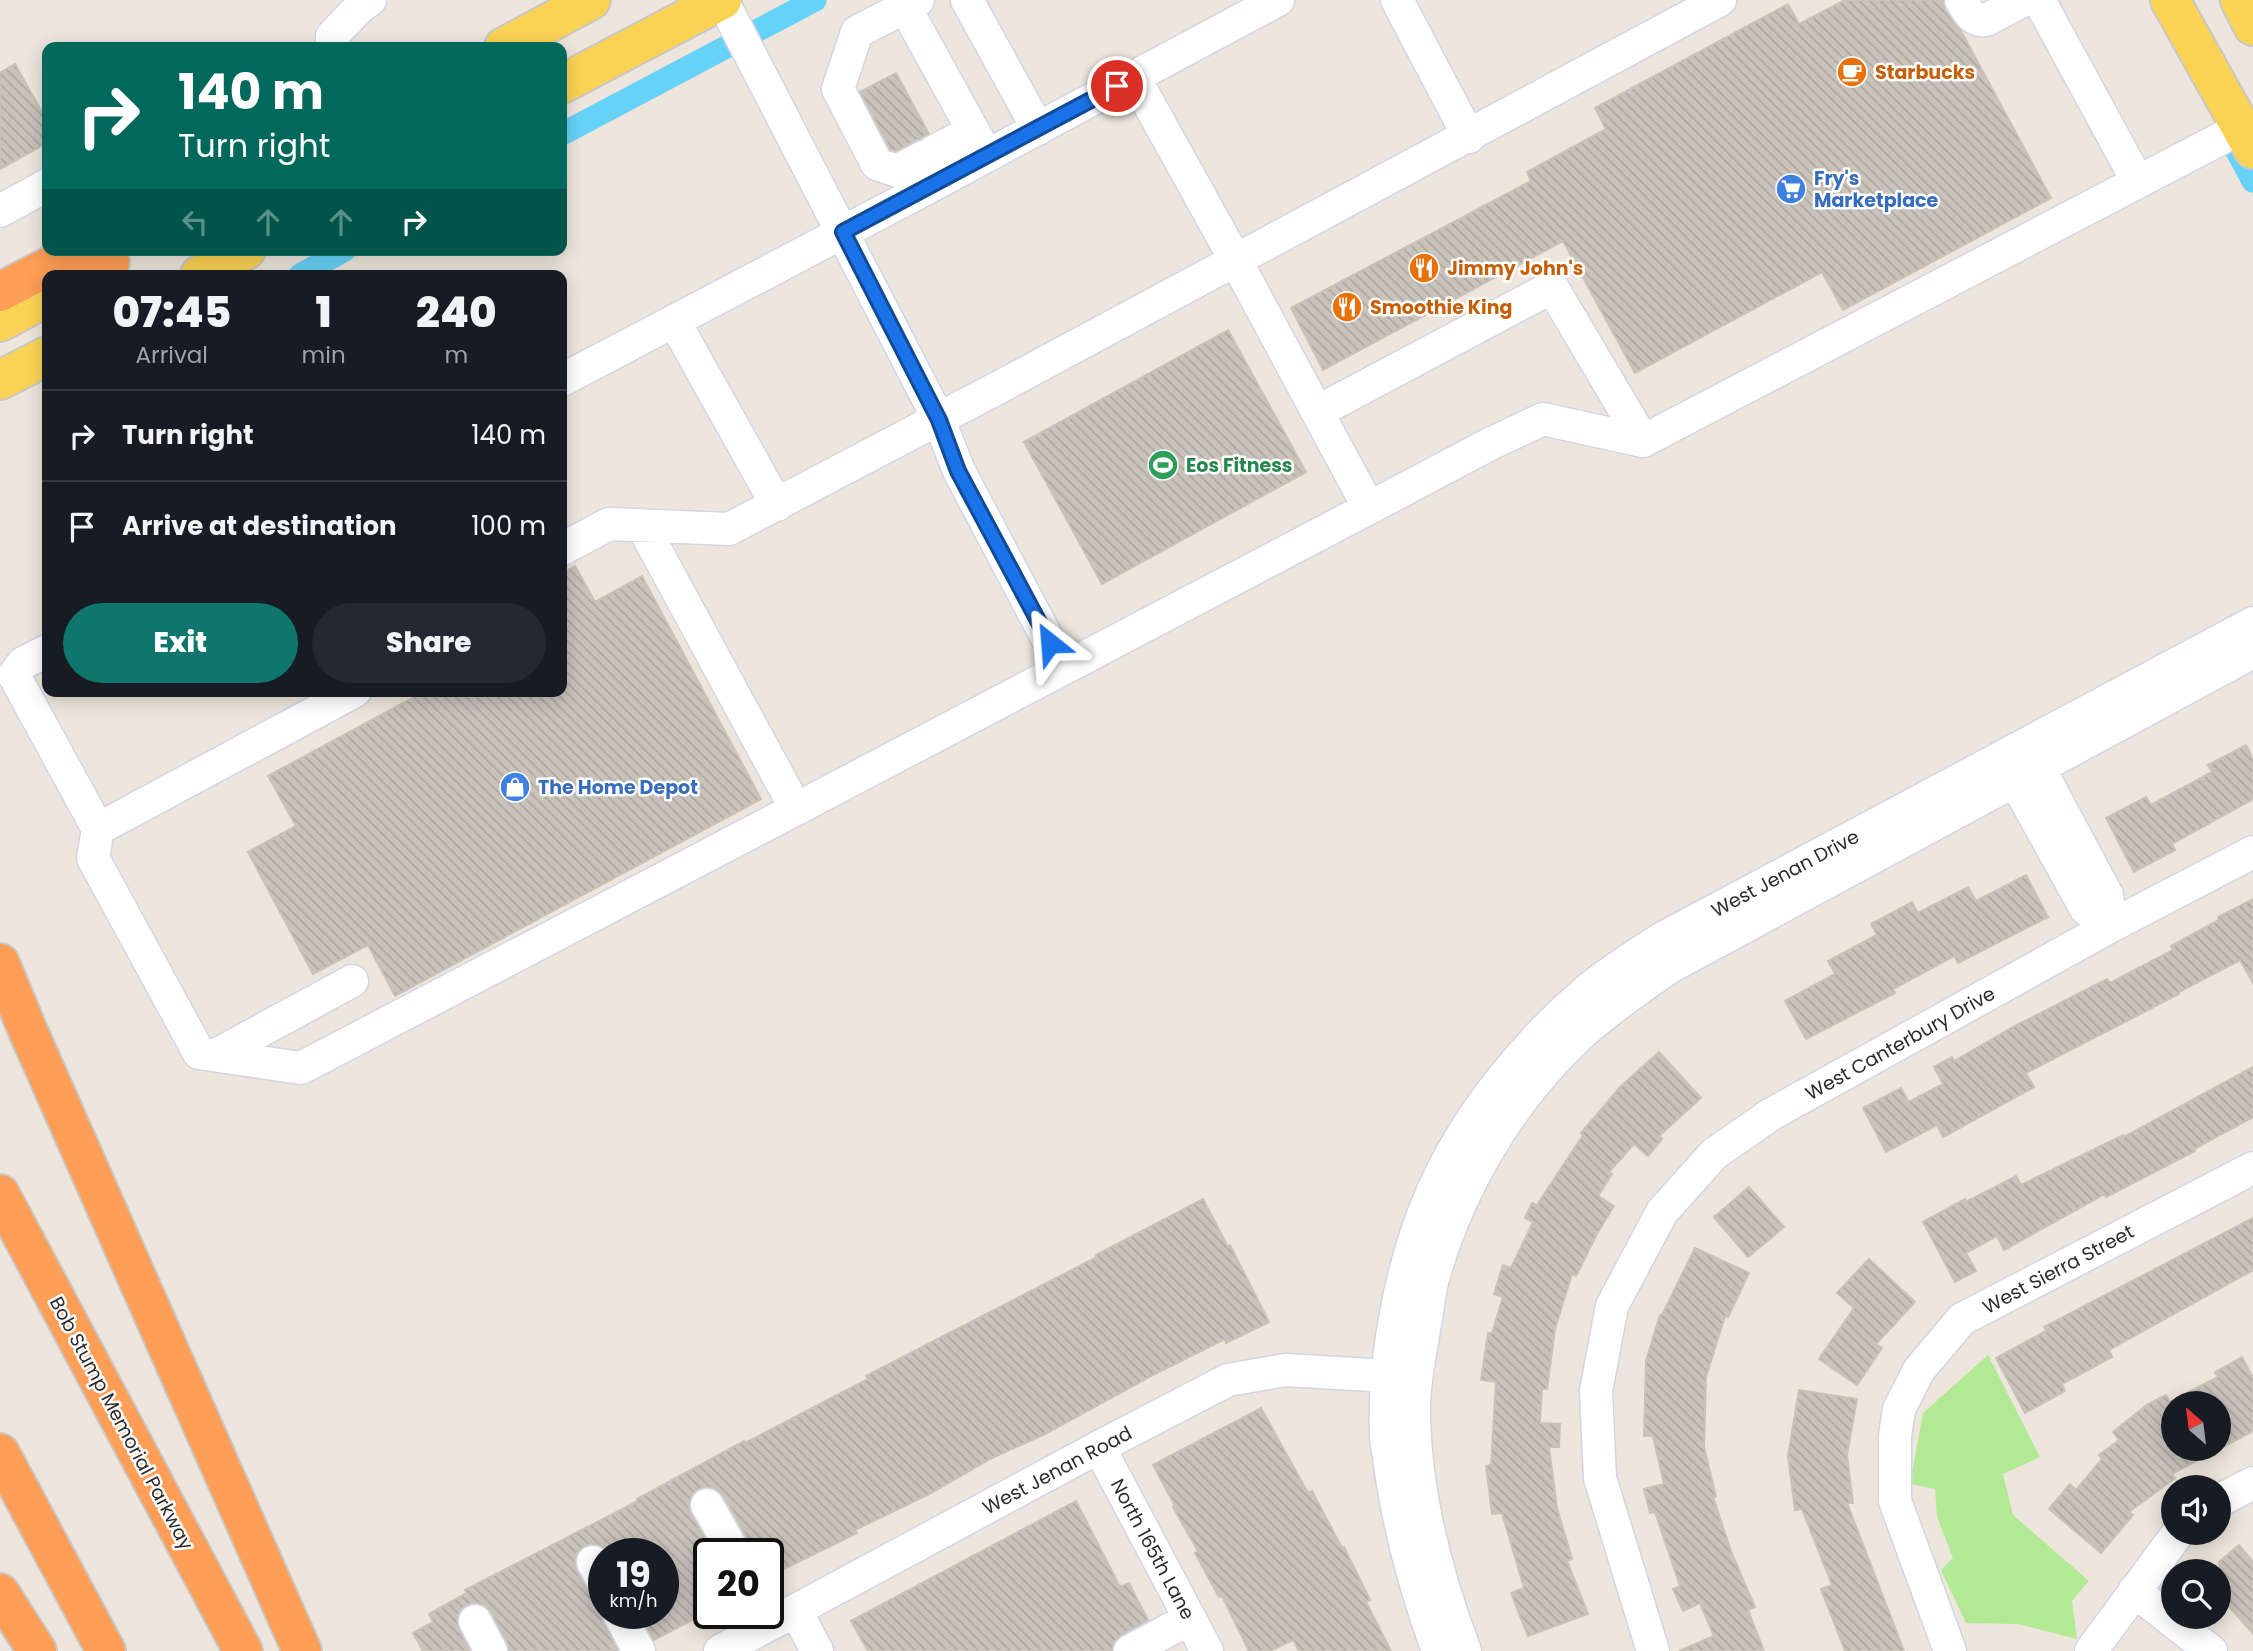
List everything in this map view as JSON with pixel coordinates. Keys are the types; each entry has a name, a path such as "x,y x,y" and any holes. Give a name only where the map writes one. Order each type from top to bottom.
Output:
{"highway":[{"path":"42,270 54,264 110,262"},
{"path":"0,292 42,270"},
{"path":"0,963 302,1651"},
{"name":"Bob Stump Memorial Parkway","path":"0,1195 243,1651"},
{"path":"0,1453 106,1651"},
{"path":"0,1592 37,1651"}],"main road":[{"path":"514,42 591,0"},
{"path":"567,81 722,0"},
{"path":"2171,0 2249,133"},
{"path":"2239,0 2253,26"},
{"path":"209,270 235,256"},
{"path":"0,322 42,300"},
{"path":"0,380 42,359"}],"street":[{"path":"332,42 332,36 370,0"},
{"path":"722,0 939,420 958,471 1063,668"},
{"path":"967,0 1038,129"},
{"path":"980,143 911,3 857,32 838,89 877,164 898,171 928,155 980,143 1038,129 1278,0"},
{"path":"1396,0 1469,137"},
{"path":"567,546 609,524 729,529 939,420 1720,0"},
{"path":"1961,0 1973,18 1980,21 2024,0"},
{"path":"2039,0 2138,182"},
{"path":"1134,77 1369,508"},
{"path":"42,654 23,663 14,675 98,829 93,858 199,1053 301,1068 1488,445 1543,419 1643,441 2138,182 2249,133"},
{"path":"567,377 843,232 980,143"},
{"path":"0,211 42,189"},
{"path":"1317,412 1552,287 1643,441"},
{"path":"674,321 777,505"},
{"path":"642,525 796,809"},
{"name":"West Jenan Drive","path":"2023,767 2253,623"},
{"name":"West Jenan Drive","path":"1402,1376 1432,1283 1431,1194 1492,1093 1534,1041 1590,988 1663,938 2023,767 2253,652"},
{"path":"98,829 344,697"},
{"path":"2023,767 2085,909 2111,926"},
{"name":"West Canterbury Drive","path":"1653,1651 1600,1478 1596,1391 1612,1306 1662,1212 1714,1154 1770,1115 2111,926 2253,852"},
{"path":"216,1055 352,981"},
{"name":"West Sierra Street","path":"1950,1651 1895,1501 1895,1436 1899,1409 1919,1370 1962,1319 2253,1168"},
{"name":"West Jenan Road","path":"784,1613 1228,1380 1284,1370 1402,1376"},
{"path":"1402,1376 1386,1436 1397,1514 1438,1651"},
{"path":"1402,1376 1414,1417 1423,1507 1446,1596 1465,1651"},
{"name":"North 165th Lane","path":"1099,1447 1207,1651"},
{"path":"2231,1495 2253,1483"},
{"path":"708,1505 726,1538"},
{"path":"2091,1651 2169,1545"},
{"path":"2134,1591 2211,1651"},
{"path":"1130,1651 1189,1619"},
{"path":"475,1621 491,1651"},
{"path":"784,1621 817,1651"},
{"path":"628,1629 639,1651"},
{"name":"West Jenan Road","path":"720,1651 757,1629"}],"green space":[{"path":"1988,1355 2040,1457 2003,1474 2013,1515 2089,1581 2072,1601 2077,1639 2018,1624 1966,1623 1941,1570 1953,1558 1937,1517 1935,1489 1910,1484 1923,1413"}],"building":[{"name":"Fry's Marketplace","path":"1845,0 1943,0 1945,10 1961,31 2051,198 1843,310 1822,272 1635,373 1563,241 1323,370 1291,308 1531,181 1527,172 1606,129 1595,108 1788,4 1799,24"},
{"path":"15,64 42,112 42,146 0,169 0,73"},
{"path":"896,73 929,134 895,151 890,149 860,92"},
{"path":"1228,330 1306,472 1102,584 1024,442"},
{"name":"The Home Depot","path":"575,566 595,602 642,576 761,799 395,996 368,945 313,974 248,852 296,826 268,776 414,697 567,697 567,570"},
{"path":"2246,745 2253,759 2253,799 2172,844 2175,850 2134,872 2106,818 2146,797 2151,805 2212,772 2208,765"},
{"path":"2026,875 2048,917 1958,963 1954,956 1893,989 1895,993 1806,1039 1785,1001 1835,974 1828,961 1877,935 1871,924 1912,902 1918,913 1968,887 1976,901"},
{"path":"2253,899 2253,983 2240,960 2026,1073 2034,1087 1943,1137 1937,1125 1886,1152 1863,1108 1901,1088 1909,1102 1943,1084 1934,1067 1952,1057 1954,1061 2107,979 2110,983 2173,950 2171,946"},
{"path":"1659,1052 1701,1098 1659,1136 1662,1139 1648,1156 1634,1144 1609,1172 1612,1174 1598,1196 1614,1206 1576,1276 1572,1274 1555,1329 1547,1389 1542,1389 1540,1423 1560,1424 1559,1447 1549,1447 1557,1508 1572,1559 1567,1561 1588,1614 1528,1636 1511,1593 1524,1588 1502,1513 1492,1514 1486,1466 1491,1465 1496,1382 1481,1380 1488,1333 1492,1333 1503,1297 1494,1294 1503,1265 1511,1268 1533,1222 1525,1218 1532,1203 1537,1205 1583,1135 1581,1133 1620,1087"},
{"path":"2253,1067 2253,1117 2194,1149 2195,1151 2106,1197 2105,1194 2004,1250 1997,1236 1966,1253 1976,1271 1955,1282 1923,1222 2016,1176 2021,1185 2123,1135 2124,1137"},
{"path":"1749,1187 1784,1227 1748,1257 1714,1217"},
{"path":"1203,1199 1269,1322 1226,1343 1225,1339 1151,1376 784,1569 784,1538 747,1538 723,1495 708,1487 699,1489 692,1495 689,1506 705,1538 693,1538 693,1617 679,1627 679,1538 588,1538 588,1545 577,1553 575,1561 576,1570 588,1592 588,1629 607,1629 618,1651 509,1651 491,1612 476,1603 466,1605 457,1620 470,1651 423,1651 413,1633 433,1622 429,1614 467,1593 465,1590 638,1501 637,1499 744,1441 745,1443 868,1379 866,1376 1097,1257 1096,1255"},
{"path":"2253,1218 2253,1270 2109,1350 2112,1357 2062,1384 2065,1391 2025,1413 1996,1358 2046,1331 2044,1327"},
{"path":"1695,1248 1749,1273 1728,1317 1725,1316 1706,1377 1704,1447 1716,1497 1713,1497 1732,1554 1755,1607 1748,1610 1764,1651 1679,1651 1714,1636 1700,1603 1683,1611 1673,1589 1680,1586 1655,1512 1650,1513 1644,1489 1664,1484 1653,1436 1644,1436 1646,1361 1660,1315"},
{"path":"1869,1259 1915,1302 1876,1344 1882,1348 1857,1385 1819,1359 1854,1308 1837,1293"},
{"path":"2242,1357 2253,1378 2253,1431 2231,1443 2231,1391 2191,1391 2218,1377 2215,1372"},
{"path":"1799,1390 1857,1399 1847,1455 1853,1503 1847,1503 1904,1651 1845,1651 1821,1589 1832,1585 1802,1509 1795,1510 1788,1456"},
{"path":"2161,1398 2161,1461 2196,1461 2173,1475 2161,1475 2161,1488 2129,1512 2133,1515 2101,1553 2049,1509 2070,1484 2076,1490 2102,1459 2099,1455 2119,1440 2113,1432 2148,1404"},
{"path":"1261,1408 1308,1493 1312,1491 1342,1548 1344,1547 1370,1600 1366,1602 1391,1651 1299,1651 1293,1640 1270,1651 1249,1651 1222,1596 1219,1597 1195,1553 1198,1551 1153,1465"},
{"path":"1076,1501 1120,1587 1129,1583 1148,1620 1121,1635 1114,1642 1112,1651 868,1651 851,1621"},
{"path":"2239,1545 2253,1562 2253,1634 2231,1609 2231,1559 2223,1559"},
{"path":"648,1629 675,1629 654,1640"}],"waterway":[{"path":"567,131 815,0"},
{"path":"2232,142 2253,181"},
{"path":"309,270 334,256"}],"place":[{"name":"Starbucks","path":"1852,72"},
{"name":"Fry's Marketplace","path":"1791,189"},
{"name":"Jimmy John's","path":"1424,268"},
{"name":"Smoothie King","path":"1347,307"},
{"name":"Eos Fitness","path":"1163,465"},
{"name":"The Home Depot","path":"515,787"}],"route":[{"path":"1050,643 958,471 939,420 843,232 1117,86"}]}
